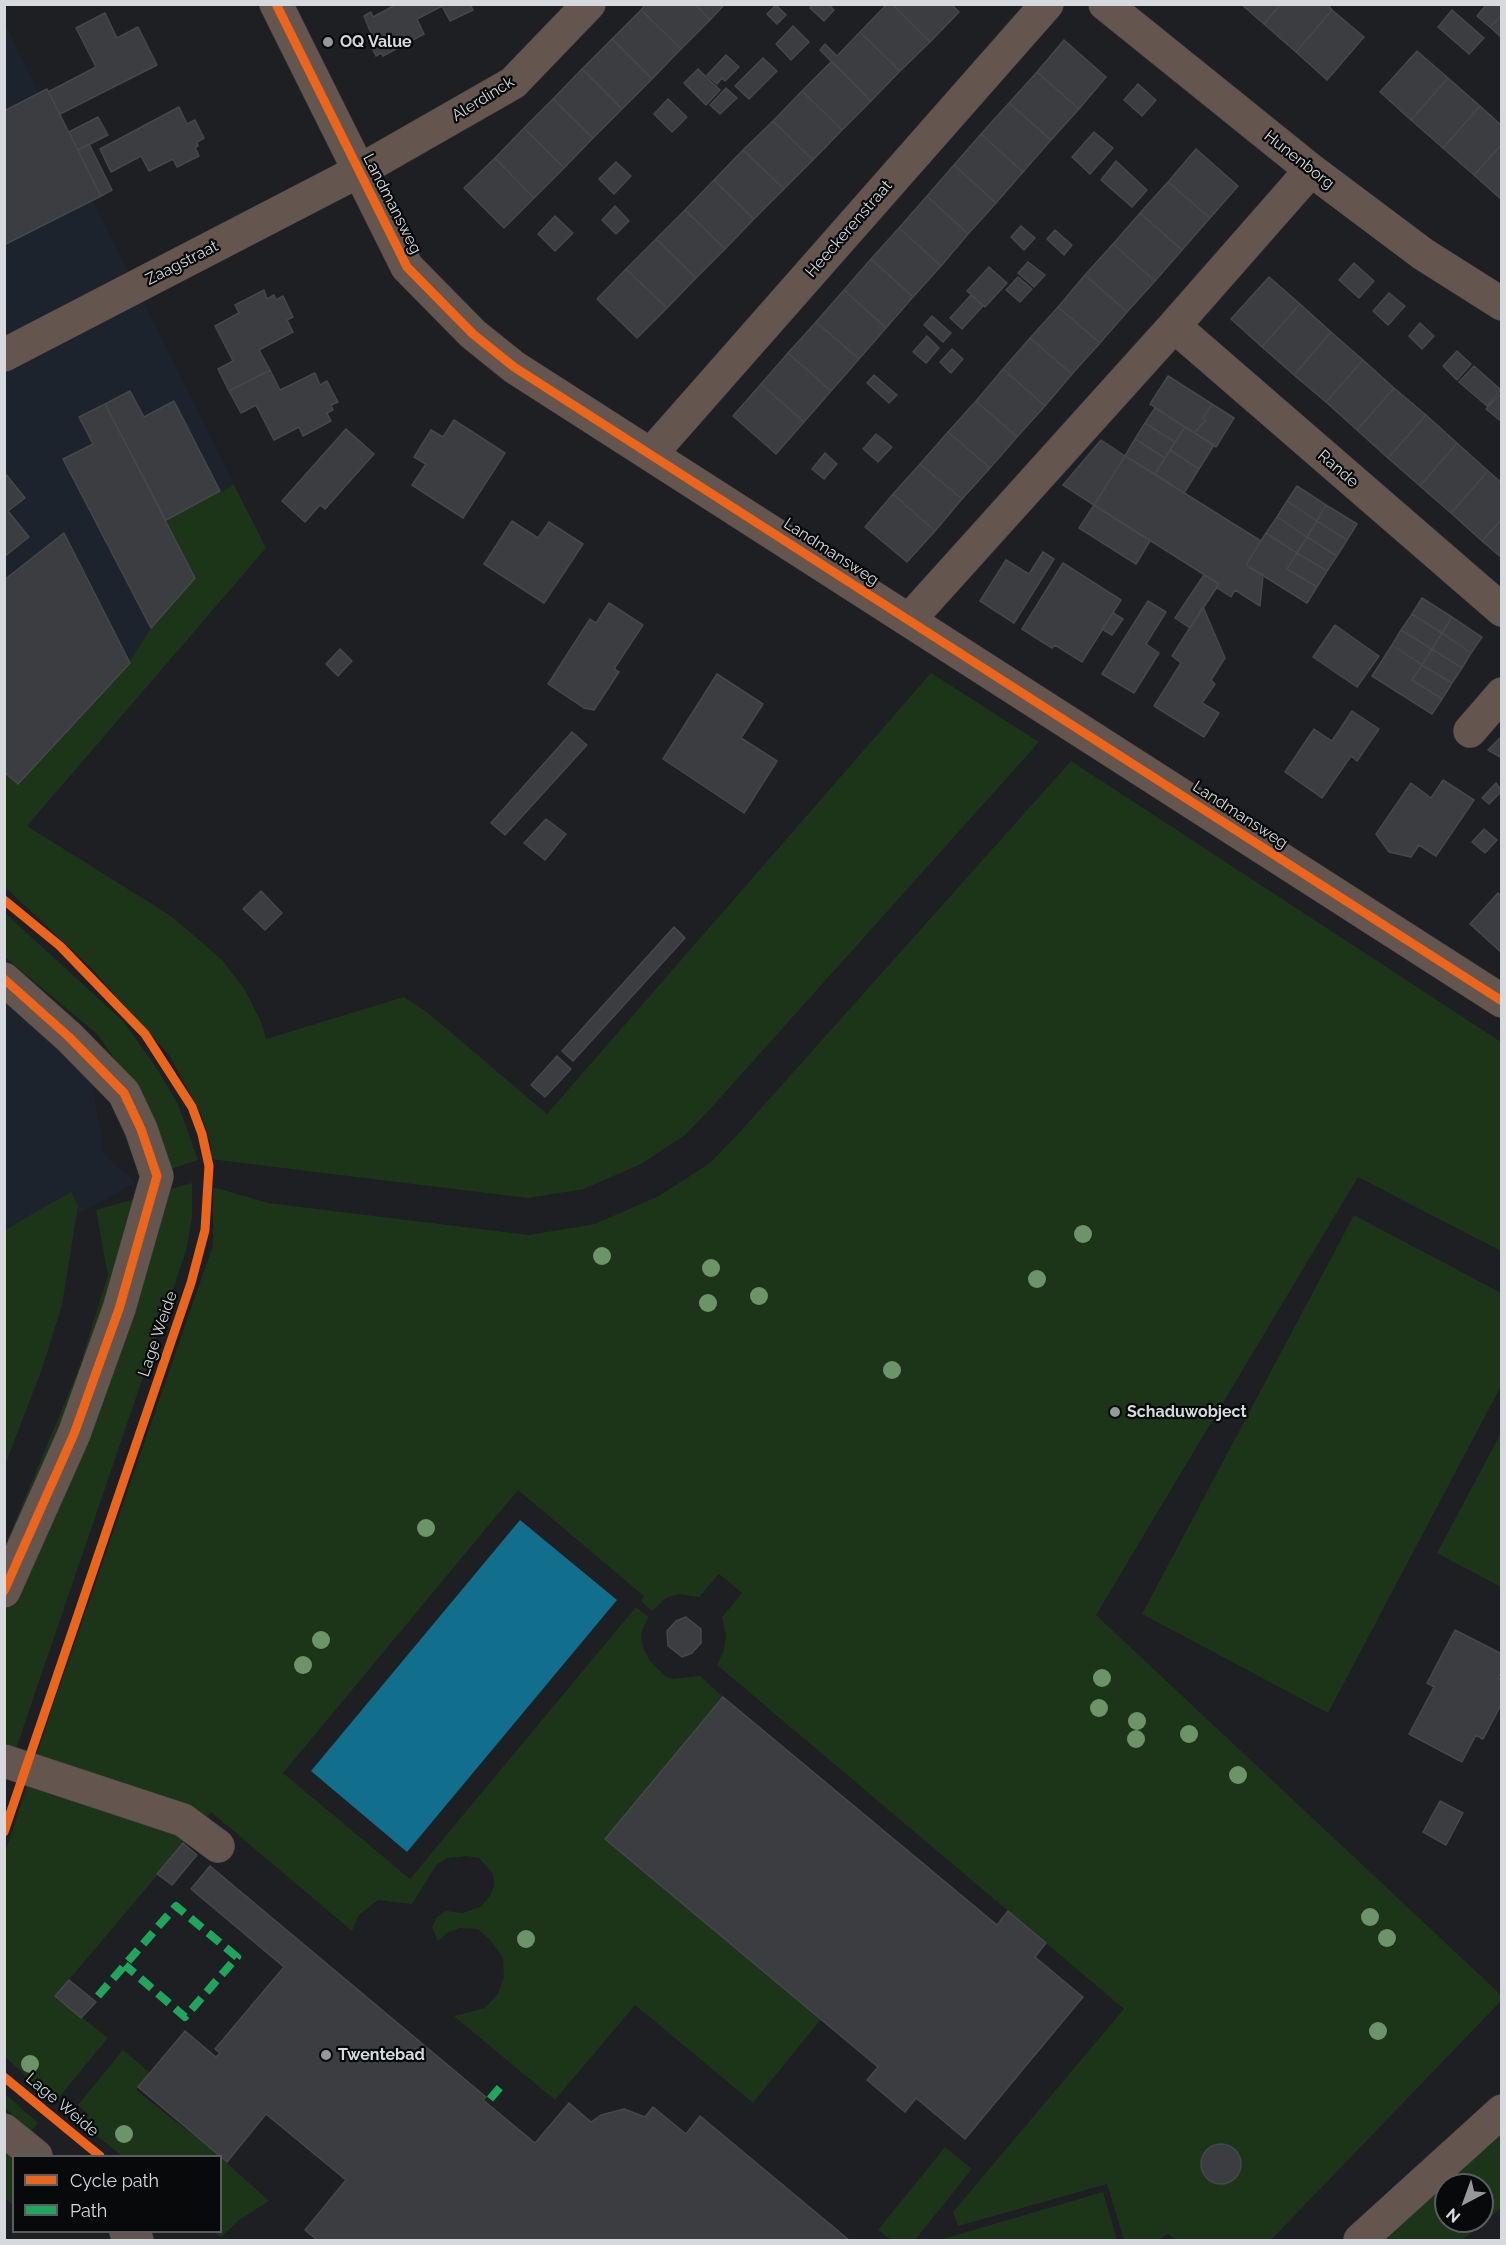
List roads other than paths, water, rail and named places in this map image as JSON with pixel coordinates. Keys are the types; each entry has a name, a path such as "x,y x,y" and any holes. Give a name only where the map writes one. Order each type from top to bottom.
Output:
{"street":[{"name":"Landmansweg","path":"276,4 407,267 473,334 514,367 1502,1001"},
{"name":"Alerdinck","path":"359,171 513,83 589,4"},
{"name":"Heeckerenstraat","path":"651,453 1047,4"},
{"name":"Hunenborg","path":"1106,4 1311,170 1423,254 1502,304"},
{"path":"909,620 1311,170"},
{"name":"Zaagstraat","path":"4,354 359,171"},
{"name":"Rande","path":"1174,326 1502,610"},
{"path":"1470,731 1502,694"},
{"path":"4,979 69,1036 124,1093 141,1129 157,1176 119,1309 78,1424 4,1591"},
{"path":"4,1761 183,1820 218,1846"},
{"path":"1360,2241 1502,2111"},
{"path":"4,2130 34,2155"}],"water":[{"path":"520,1520 617,1600 407,1852 311,1771"}],"place":[{"name":"OQ Value","path":"328,42"},
{"name":"Schaduwobject","path":"1115,1412"},
{"name":"Twentebad","path":"326,2055"}]}
